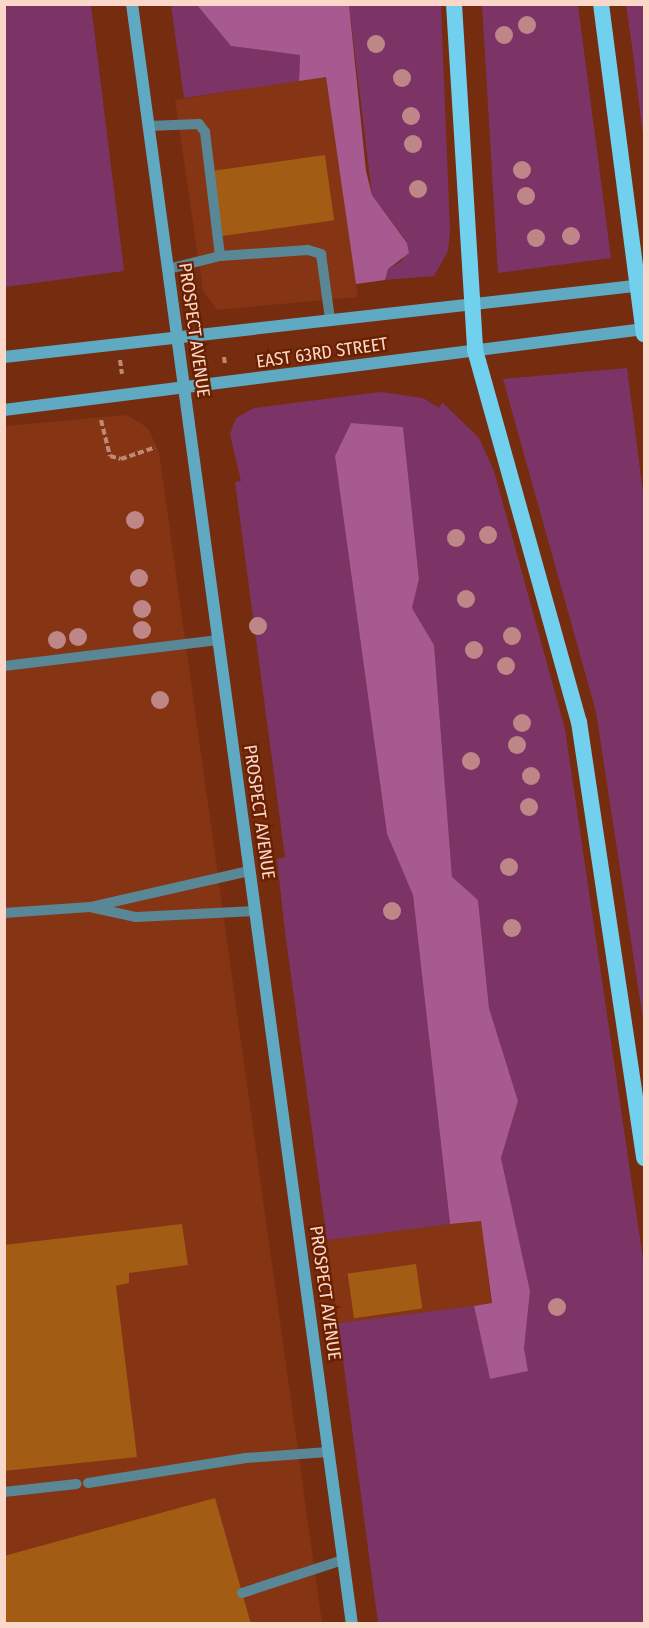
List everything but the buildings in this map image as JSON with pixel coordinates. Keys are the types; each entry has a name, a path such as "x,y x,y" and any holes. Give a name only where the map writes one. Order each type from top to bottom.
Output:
{"highway":[{"path":"454,4 474,350 579,722 645,1158"},
{"path":"601,4 645,334"}],"main road":[{"name":"PROSPECT AVENUE","path":"132,4 352,1623"},
{"name":"EAST 63RD STREET","path":"4,357 177,340 330,319 645,285"},
{"name":"EAST 63RD STREET","path":"4,410 184,391 474,350 645,329"}],"lane":[{"path":"148,126 199,124 205,132 220,256"},
{"path":"168,269 220,256 308,250 321,254 330,319"},
{"path":"4,666 218,640"},
{"path":"4,913 90,907 249,870"},
{"path":"90,907 136,917 255,911"},
{"path":"4,1492 82,1484 246,1458 328,1452"},
{"path":"242,1593 343,1560"}],"path":[{"path":"101,420 110,456 121,459 154,447"}],"shaded area":[{"path":"4,5 91,5 124,271 5,287"},
{"path":"171,5 197,5 231,46 300,55 299,81 184,98"},
{"path":"197,5 349,5 366,171 372,195 407,243 409,253 388,269 385,280 356,284 326,77 299,81 300,55 231,46"},
{"path":"349,5 441,5 450,231 448,251 434,276 385,280 388,269 402,261 407,242 372,195"},
{"path":"482,5 578,5 611,258 498,273"},
{"path":"626,5 644,5 644,144 632,46"},
{"path":"326,76 358,297 217,310 203,291 175,100"},
{"path":"627,368 644,501 644,1026 596,712 503,379"},
{"path":"381,392 423,398 439,408 442,402 479,438 494,471 565,729 644,1266 644,1623 378,1623 338,1323 474,1306 490,1379 528,1371 524,1348 530,1291 501,1158 518,1101 489,1008 478,900 452,878 434,645 412,608 419,579 403,427 351,423 335,456 387,834 413,895 450,1224 327,1240 284,924 277,859 285,857 235,482 241,481 230,434 236,418 254,408"},
{"path":"127,415 148,428 159,452 322,1623 5,1623 4,426"},
{"path":"351,423 403,427 419,579 412,608 434,645 452,877 478,900 489,1008 518,1101 501,1158 530,1291 524,1348 528,1371 490,1379 474,1306 492,1303 481,1221 450,1224 413,895 387,834 335,456"},
{"path":"481,1220 491,1304 338,1323 327,1239"}]}
